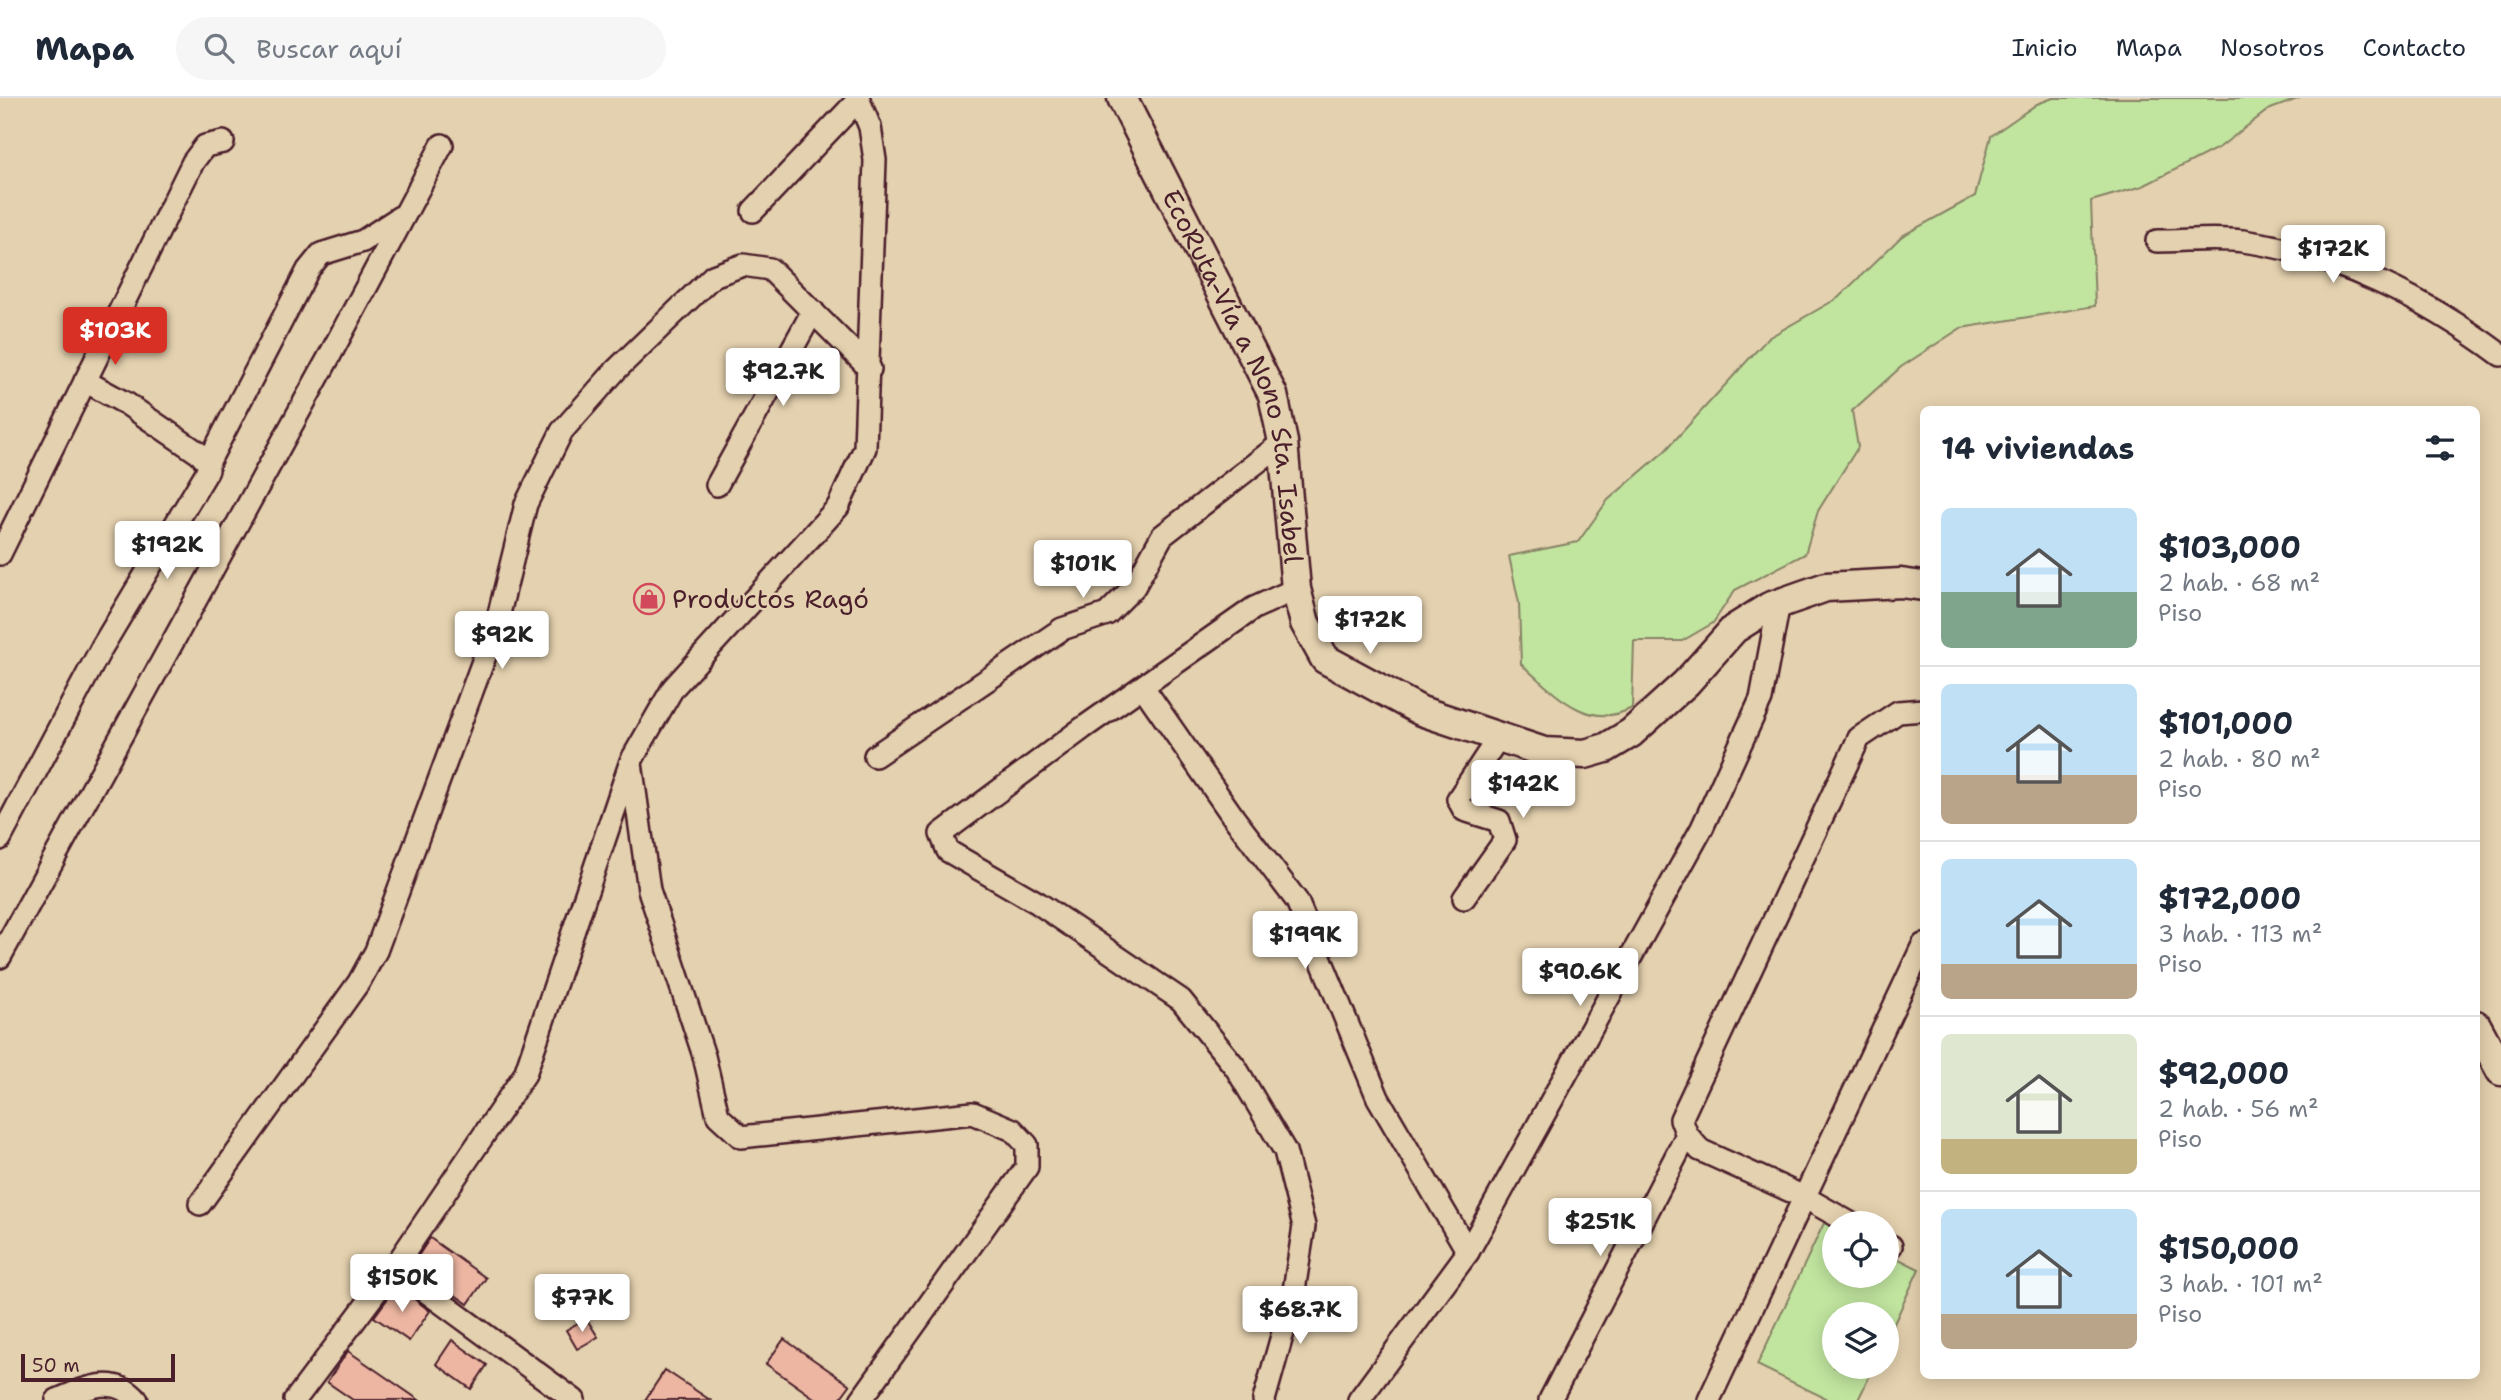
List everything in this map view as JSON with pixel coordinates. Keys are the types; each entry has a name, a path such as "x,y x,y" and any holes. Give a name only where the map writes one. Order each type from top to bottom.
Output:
{"main road":[{"name":"EcoRuta-Vía a Nono Sta. Isabel","path":"1122,98 1273,395 1283,442 1296,589 1305,623 1325,659 1421,711 1544,752 1585,754 1606,748 1631,733 1676,691 1734,629 1752,615 1826,587 1901,583 1920,586"},
{"path":"2480,1032 2501,1071"}],"street":[{"path":"295,1400 394,1268 525,1074 631,761 674,688 838,507 866,448 875,160 870,127 858,99 754,211"},
{"path":"0,554 193,162 205,146 223,142"},
{"path":"0,957 442,145"},
{"path":"0,839 102,647 205,477 208,463 309,270 321,254 363,241 405,213"},
{"path":"2157,241 2242,241 2363,272 2473,334 2501,355"},
{"path":"200,1204 359,982 376,951 496,626 526,505 562,430 616,370 713,276 743,265 770,269 870,369"},
{"path":"717,485 813,311"},
{"path":"85,381 127,404 200,454 208,463"},
{"path":"876,756 1062,629 1107,614 1134,587 1162,536 1283,442"},
{"path":"1264,1400 1293,1297 1304,1226 1285,1151 1236,1068 1181,1000 1038,903 948,851 942,842 941,834 1254,608 1296,589"},
{"path":"1359,1400 1468,1252 1702,828 1761,699 1779,603"},
{"path":"1143,687 1234,818 1297,901 1378,1098 1468,1252"},
{"path":"1829,1211 1700,1150 1687,1135 1681,1119 1859,738 1898,712 1920,710"},
{"path":"1464,898 1505,840 1499,821 1464,810 1458,799 1498,738"},
{"path":"631,761 649,890 704,1056 718,1116 741,1137 973,1113 1013,1130 1027,1145 1027,1167 861,1400"},
{"path":"1709,1400 1920,952"},
{"path":"1550,1400 1687,1135"},
{"path":"394,1268 575,1400"},
{"path":"57,1400 100,1384 110,1384 130,1391 137,1400"}],"green space":[{"path":"2053,98 2300,98 2268,110 2220,147 2143,186 2091,201 2095,306 1961,328 1901,367 1852,411 1858,447 1818,511 1805,554 1735,590 1713,623 1682,641 1634,641 1632,708 1616,714 1600,715 1572,706 1558,697 1521,664 1519,603 1509,556 1578,542 1608,500 1665,451 1768,338 1838,298 1902,236 1975,196 1991,136 2037,104"},
{"path":"1822,1227 1822,1288 1899,1288 1899,1259 1919,1269 1899,1313 1899,1302 1822,1302 1822,1379 1868,1379 1858,1400 1829,1400 1757,1365"}],"building":[{"path":"430,1238 486,1278 468,1304 412,1265"},
{"path":"397,1286 430,1311 409,1341 374,1317"},
{"path":"586,1318 598,1337 577,1349 566,1330"},
{"path":"784,1339 850,1385 839,1400 817,1400 766,1364"},
{"path":"452,1340 487,1365 471,1389 436,1364"},
{"path":"348,1351 419,1400 353,1400 327,1382"},
{"path":"665,1370 710,1400 645,1400"}],"place":[{"name":"Productos Ragó","path":"649,599"}]}
